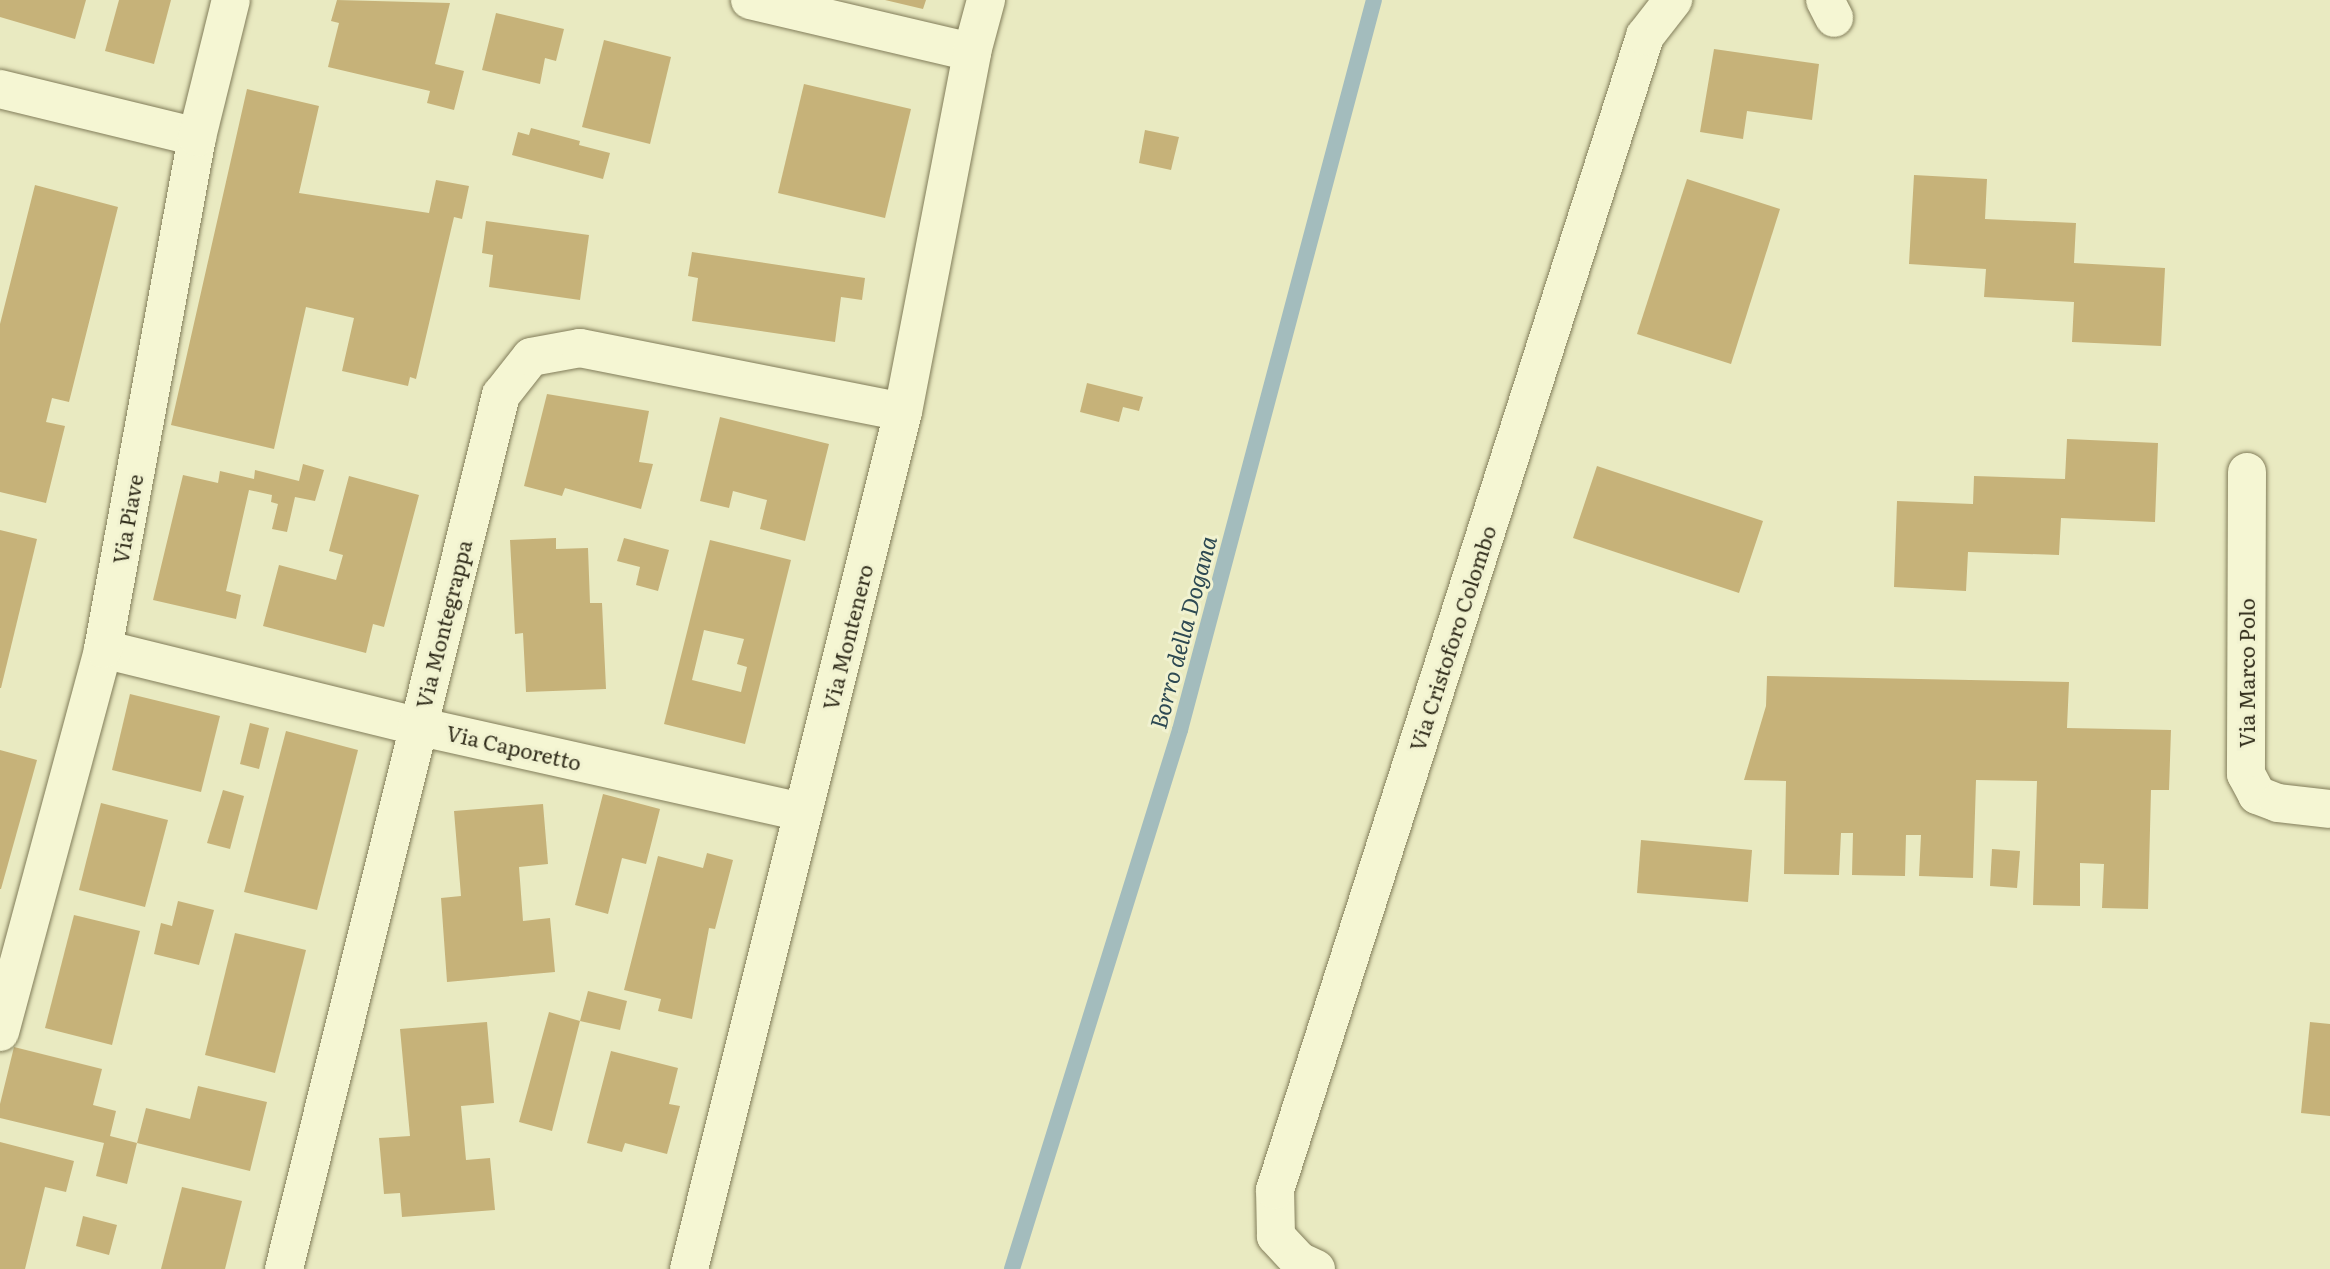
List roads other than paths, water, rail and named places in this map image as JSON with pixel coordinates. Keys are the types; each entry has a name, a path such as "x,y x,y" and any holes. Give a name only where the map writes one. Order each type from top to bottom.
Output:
{"street":[{"name":"Via Piave","path":"0,1032 103,649 197,137 231,0"},
{"path":"750,0 972,52"},
{"name":"Via Montenero","path":"689,1269 903,412 972,52 986,0"},
{"name":"Via Cristoforo Colombo","path":"1316,1269 1299,1261 1276,1236 1275,1190 1645,36 1673,0"},
{"path":"0,89 197,137"},
{"name":"Via Montegrappa","path":"284,1269 501,395 531,357 580,348 903,412"},
{"name":"Via Marco Polo","path":"2247,472 2246,774 2257,795 2278,803 2330,809"},
{"name":"Via Caporetto","path":"103,649 417,726 803,812"}],"waterway":[{"name":"Borro della Dogana","path":"1012,1269 1180,730 1374,0"}]}
